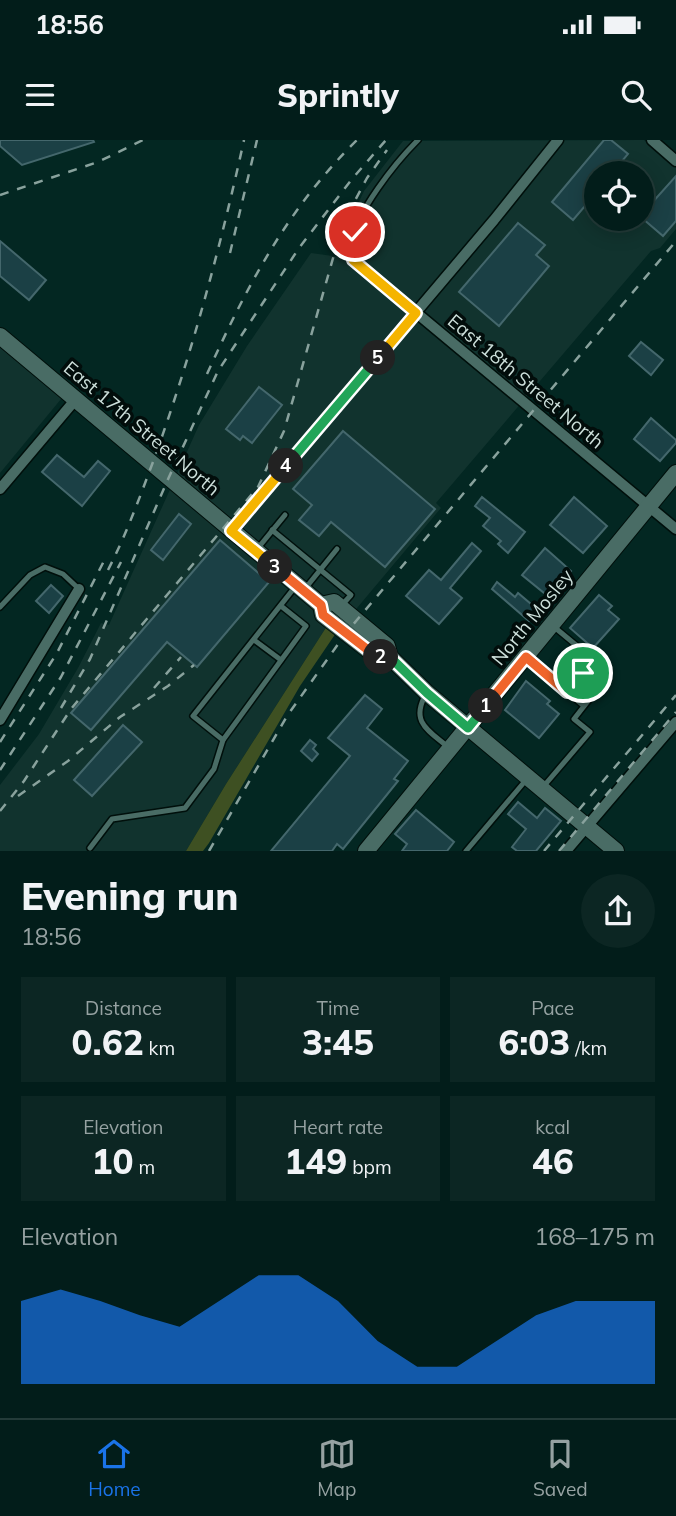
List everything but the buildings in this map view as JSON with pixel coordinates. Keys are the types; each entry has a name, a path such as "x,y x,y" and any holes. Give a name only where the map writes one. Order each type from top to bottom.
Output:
{"street":[{"path":"231,531 558,140"},
{"path":"652,140 676,161"},
{"name":"East 18th Street North","path":"353,260 676,529"},
{"name":"East 17th Street North","path":"0,336 321,605 323,615 377,657 390,657"},
{"path":"0,488 76,399"},
{"name":"North Mosley","path":"366,851 676,473"},
{"path":"0,720 79,589"},
{"path":"321,605 334,602 341,607"},
{"name":"East 17th Street North","path":"341,607 387,646 390,657 427,693 616,851"},
{"path":"566,851 676,722"}],"lane":[{"path":"353,260 350,247 373,195 418,140"},
{"path":"256,551 285,515"},
{"path":"272,530 351,595 341,607"},
{"path":"223,740 193,716 281,606 320,570 338,549"},
{"path":"0,607 30,575 45,567 63,574 79,589"},
{"path":"90,848 112,819 185,808 214,769 223,740 306,626 281,606"},
{"path":"552,625 594,660 567,692"},
{"path":"254,640 281,660"},
{"path":"526,657 584,706"},
{"path":"541,789 590,732 574,719 599,687 583,673"},
{"path":"427,693 419,710 419,718 424,726 451,749"},
{"path":"466,851 528,777"}],"shaded area":[{"path":"644,140 676,167 676,229 660,248 651,251 436,503 441,508 336,633 327,626 186,851 0,851 0,785 39,734 101,623 109,625 199,425 247,346 311,253 340,257 352,217 364,191 403,141"},
{"path":"0,345 61,395 61,399 0,473"}],"green space":[{"path":"327,626 336,633 300,686 209,843 203,851 186,851 226,784"}],"railway":[{"path":"0,195 98,162 143,140"},
{"path":"108,570 143,490 180,383 215,262 244,140"},
{"path":"230,253 257,140"},
{"path":"207,374 237,310 289,221 332,166 357,140"},
{"path":"61,708 90,659 218,371 299,248 386,140"},
{"path":"0,811 24,781 71,709 258,487 284,431 343,223 367,178 387,150"},
{"path":"209,851 287,716 346,633 676,241"},
{"path":"0,742 57,653 106,557"},
{"path":"0,770 61,677 121,562"},
{"path":"154,688 181,657"},
{"path":"18,796 68,761 120,717 168,686 194,665"},
{"path":"544,851 676,695"},
{"path":"559,851 676,712"}],"route":[{"path":"355,232 350,247 353,260 416,313 231,531 321,605 323,615 377,657 390,657 468,728 526,657 567,692 583,673"}]}
